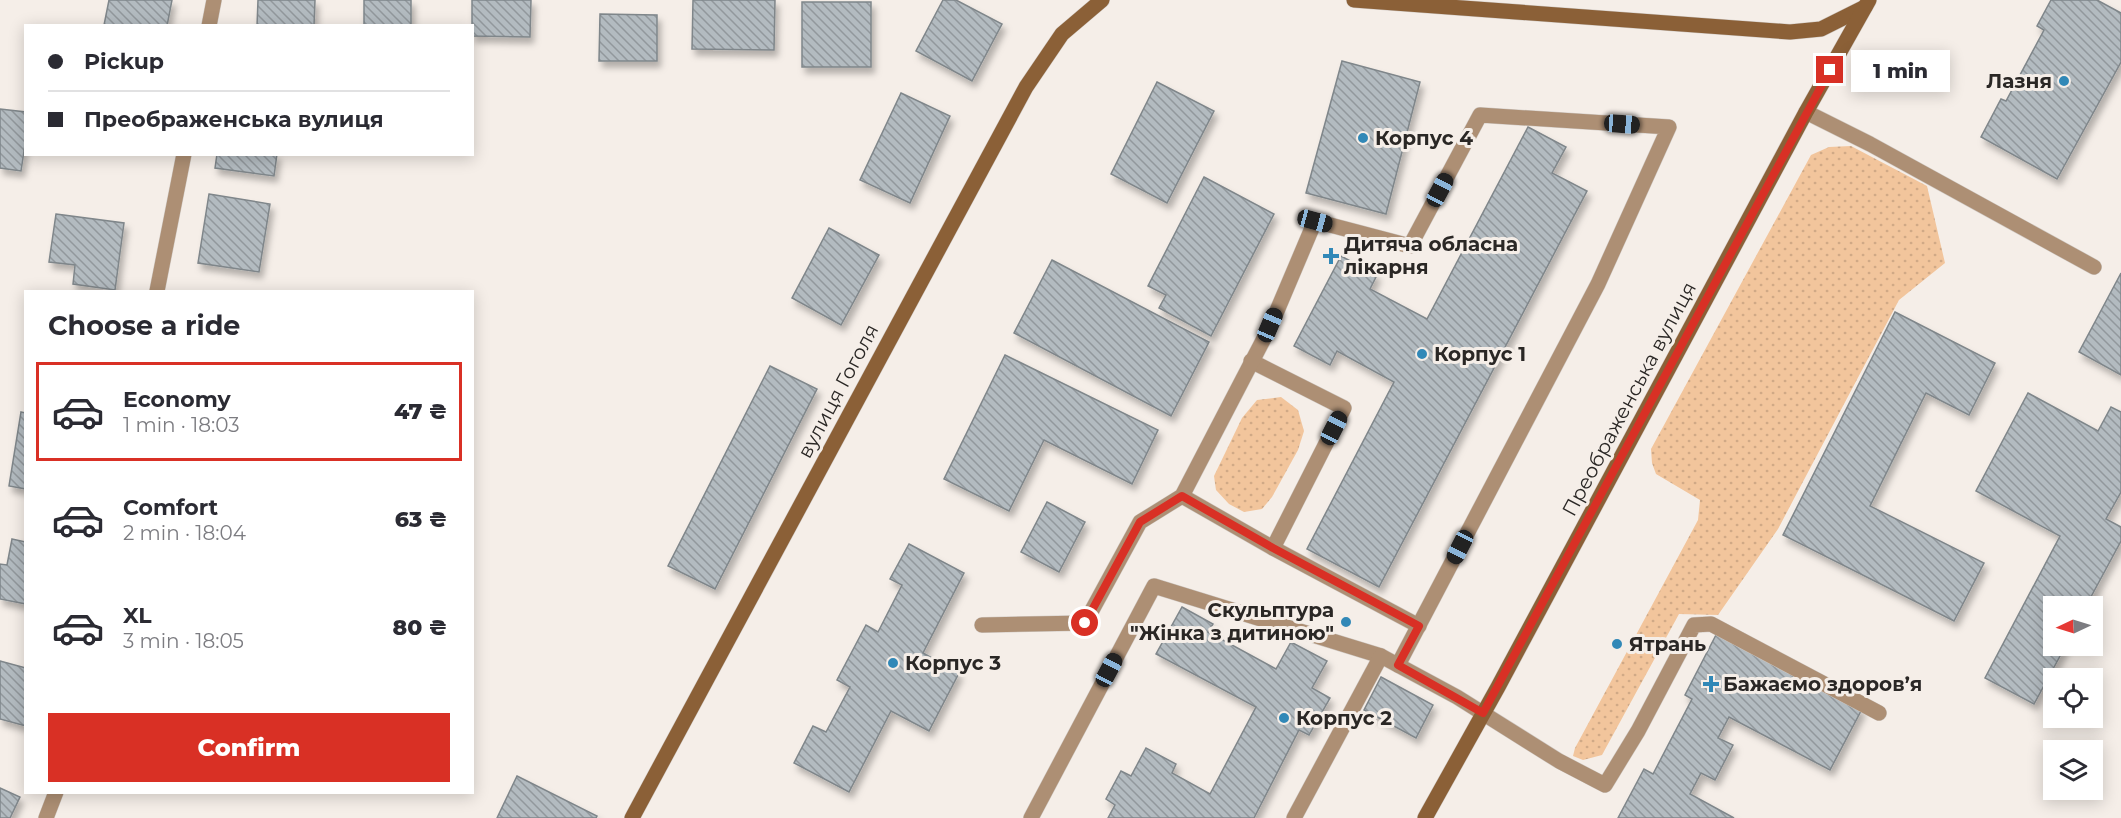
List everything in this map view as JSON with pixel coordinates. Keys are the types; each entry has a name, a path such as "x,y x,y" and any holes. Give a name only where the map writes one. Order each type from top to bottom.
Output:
{"main road":[{"name":"вулиця Гоголя","path":"632,818 1026,87 1062,34 1102,0"},
{"path":"1354,0 1790,32 1821,29 1867,4"},
{"name":"Преображенська вулиця","path":"1425,818 1806,112 1867,4"}],"street":[{"path":"209,24 214,0"},
{"path":"1806,112 1870,144 2094,267"},
{"path":"982,625 1085,623 1140,522 1182,496 1270,325 1315,221 1410,246 1480,115 1669,127 1599,284 1398,665"},
{"path":"157,290 184,156"},
{"path":"1251,361 1344,408 1273,548"},
{"path":"1182,496 1273,548 1419,626"},
{"path":"1031,818 1154,586 1381,656 1483,713 1559,761 1605,785 1638,731 1694,625 1711,624 1879,713"},
{"path":"1294,818 1381,656"},
{"path":"46,818 55,794"}],"shaded area":[{"path":"1851,146 1927,186 1945,263 1899,300 1778,529 1718,615 1679,614 1602,755 1583,760 1573,756 1575,748 1698,520 1700,500 1656,474 1651,449 1811,155 1829,147"},
{"path":"1281,397 1298,410 1304,431 1298,450 1272,497 1262,509 1244,512 1229,504 1216,490 1214,476 1242,418 1257,400"}],"building":[{"path":"109,0 172,0 167,24 104,24"},
{"path":"258,0 315,0 314,24 257,24"},
{"path":"364,0 411,0 411,24 364,24"},
{"path":"472,0 531,0 530,37 474,36 474,24 472,24"},
{"path":"693,0 775,0 774,50 692,49"},
{"path":"943,0 956,0 1002,24 972,81 916,51"},
{"name":"Лазня","path":"2051,0 2097,0 2121,13 2121,62 2057,179 1981,137 2001,99 2006,101 2044,30 2037,26"},
{"path":"802,2 871,2 871,67 802,67"},
{"path":"600,14 657,15 657,61 599,61"},
{"name":"Корпус 4","path":"1342,61 1420,82 1386,214 1306,193"},
{"path":"1157,82 1214,111 1167,203 1111,174"},
{"path":"901,93 950,116 910,203 860,180"},
{"path":"0,109 24,112 24,151 21,171 0,168"},
{"name":"Корпус 1","path":"1528,127 1566,147 1552,173 1587,191 1379,587 1307,549 1394,382 1337,351 1330,365 1294,346 1341,256 1377,275 1370,289 1427,319"},
{"path":"217,156 277,156 274,176 215,168"},
{"path":"1204,177 1274,214 1211,336 1159,308 1166,295 1148,286"},
{"path":"209,194 270,204 259,272 198,263"},
{"path":"56,214 124,223 115,290 73,284 75,265 49,262"},
{"path":"829,228 879,255 841,325 792,298"},
{"path":"1052,260 1209,342 1171,416 1014,333"},
{"path":"2121,273 2121,375 2079,352"},
{"path":"1895,312 1995,363 1969,415 1926,393 1870,506 1984,563 1954,621 1783,535"},
{"path":"1005,355 1158,430 1132,484 1044,440 1009,511 944,479"},
{"path":"770,366 817,389 715,589 668,566"},
{"path":"2028,393 2098,431 2111,407 2121,412 2121,492 2106,519 2121,527 2121,541 2091,596 2043,596 2043,656 2060,656 2054,668 2043,668 2043,687 2034,704 1985,678 2060,536 1976,491"},
{"path":"21,412 24,413 24,489 9,486"},
{"path":"1047,502 1085,522 1059,572 1021,552"},
{"path":"12,539 24,542 24,604 0,599 0,564 7,565"},
{"name":"Корпус 3","path":"909,544 964,573 923,653 959,673 929,731 891,711 849,792 794,763 813,726 826,732 850,687 837,680 866,625 878,632 902,585 890,579"},
{"name":"Корпус 2","path":"1182,607 1213,624 1208,632 1276,669 1291,642 1327,661 1312,688 1330,698 1309,735 1299,730 1254,818 1108,818 1115,805 1106,799 1121,771 1131,776 1146,748 1176,764 1172,773 1210,794 1256,707 1156,654"},
{"path":"1717,633 1862,709 1830,770 1729,717 1718,738 1733,745 1715,780 1701,773 1690,794 1734,818 1618,818 1644,769 1653,774 1692,699 1685,695"},
{"path":"0,661 24,667 24,725 0,719"},
{"path":"1381,677 1433,705 1416,738 1364,710"},
{"path":"517,776 597,816 596,818 497,818"},
{"path":"0,788 20,797 10,818 0,818"}],"place":[{"name":"Лазня","path":"2064,81"},
{"name":"Корпус 4","path":"1363,138"},
{"name":"Дитяча обласна лікарня","path":"1331,256"},
{"name":"Корпус 1","path":"1422,354"},
{"name":"Скульптура \"Жінка з дитиною\"","path":"1346,622"},
{"name":"Ятрань","path":"1617,644"},
{"name":"Корпус 3","path":"893,663"},
{"name":"Бажаємо здоровʼя","path":"1711,684"},
{"name":"Корпус 2","path":"1284,718"}],"route":[{"path":"1085,623 1140,522 1182,496 1273,548 1419,626 1398,665 1483,713 1830,70"}]}
